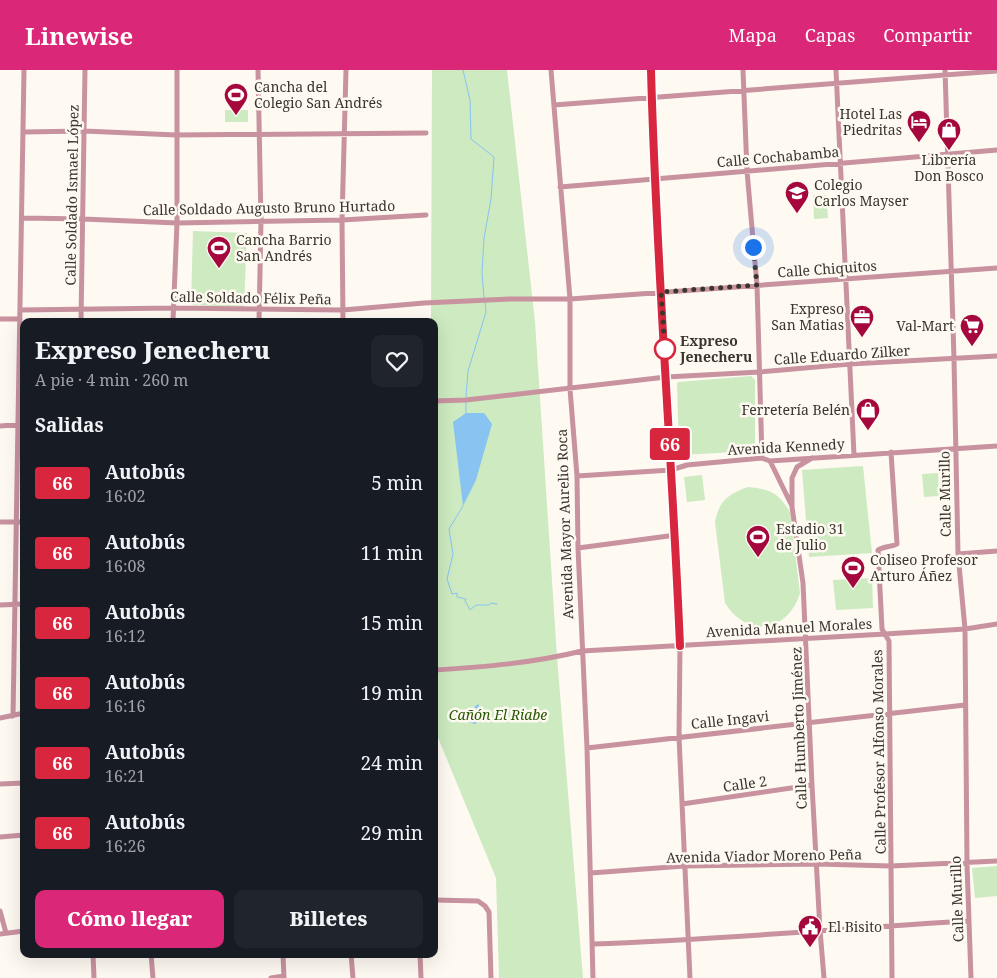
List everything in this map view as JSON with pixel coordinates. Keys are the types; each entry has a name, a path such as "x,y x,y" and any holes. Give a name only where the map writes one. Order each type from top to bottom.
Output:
{"street":[{"path":"0,319 20,319 24,70"},
{"name":"Calle Soldado Ismael López","path":"81,318 85,70"},
{"path":"173,318 177,223 177,70"},
{"path":"258,70 261,221 258,318"},
{"path":"343,318 342,220 346,70"},
{"name":"Avenida Mayor Aurelio Roca","path":"551,70 570,298 570,389 577,476 593,978"},
{"path":"651,70 661,292 676,535 680,646 679,737 690,978"},
{"path":"743,70 747,171 757,285 762,458"},
{"path":"836,70 854,455"},
{"path":"554,105 836,84 945,73 997,71"},
{"name":"Calle Murillo","path":"945,73 958,554 965,629 967,864 971,978"},
{"path":"24,132 84,131 176,135 426,133"},
{"name":"Calle Cochabamba","path":"560,186 997,150"},
{"name":"Calle Soldado Augusto Bruno Hurtado","path":"23,218 177,223 342,220 426,215"},
{"name":"Calle Chiquitos","path":"490,300 570,298 997,268"},
{"name":"Calle Soldado Félix Peña","path":"20,310 174,308 343,310 490,300"},
{"name":"Calle Eduardo Zilker","path":"438,401 466,400 666,377 997,356"},
{"path":"0,426 20,424"},
{"path":"13,716 15,522 20,440"},
{"name":"Avenida Kennedy","path":"577,476 671,470 687,465 762,458 770,461 997,446"},
{"name":"Calle Profesor Alfonso Morales","path":"890,452 897,544 882,547 878,550 882,628 889,641 892,978"},
{"name":"Calle Humberto Jiménez","path":"812,458 797,468 792,478 792,507 803,583 807,638 812,786 824,978"},
{"path":"770,461 792,507"},
{"path":"0,522 20,522"},
{"path":"578,548 676,535"},
{"path":"958,554 997,551"},
{"path":"0,605 20,604"},
{"name":"Avenida Manuel Morales","path":"438,670 506,664 582,652 965,629 997,624"},
{"name":"Calle Ingavi","path":"587,748 965,705"},
{"path":"0,718 20,714"},
{"path":"0,784 20,783"},
{"name":"Calle 2","path":"682,804 812,786"},
{"path":"0,837 20,835"},
{"name":"Avenida Viador Moreno Peña","path":"591,873 684,866 818,864 892,866 967,864 997,861"},
{"path":"438,900 478,902 485,906 488,912 491,978"},
{"path":"0,911 3,933 20,931"},
{"path":"593,944 689,941 820,930 969,921"},
{"path":"93,958 94,978"},
{"path":"150,958 153,978"},
{"path":"271,978 284,977 282,958"},
{"path":"351,958 352,978"},
{"path":"420,958 421,978"}],"green space":[{"name":"Cañón El Riabe","path":"432,70 507,70 535,322 557,657 583,978 499,978 496,878 438,738 438,318 431,318"},
{"name":"Cancha del Colegio San Andrés","path":"225,110 248,110 248,122 225,122"},
{"path":"813,195 826,195 828,218 814,219"},
{"name":"Cancha Barrio San Andrés","path":"193,231 247,233 244,307 191,305"},
{"path":"751,376 755,380 755,449 753,451 681,455 679,452 677,383"},
{"path":"863,466 872,553 809,557 802,470"},
{"path":"938,473 939,496 924,497 922,474"},
{"path":"702,475 705,500 687,502 684,477"},
{"name":"Estadio 31 de Julio","path":"748,487 773,493 782,500 790,512 800,593 794,606 786,616 777,623 766,626 755,626 744,622 725,603 715,522 719,509 726,499 735,492"},
{"name":"Coliseo Profesor Arturo Áñez","path":"872,578 873,608 836,610 833,580"},
{"path":"997,866 997,896 975,898 972,868"}],"water":[{"path":"466,413 484,413 492,424 476,480 463,506 453,422"},
{"path":"478,704 480,707 479,722 474,724 469,722 467,714"}],"waterway":[{"path":"463,70 470,100 471,139 494,157 491,199 484,238 482,273 484,298"},
{"path":"466,397 468,371 486,312 485,302"},
{"path":"466,401 466,413"},
{"path":"463,506 449,529 453,554 447,579 452,594 457,593 457,597 466,599 465,601 470,610 476,605 497,604"}],"bus line":[{"name":"66","path":"651,70 655,179 676,535 680,646"}],"place":[{"name":"Cancha del Colegio San Andrés","path":"236,116"},
{"name":"Hotel Las Piedritas","path":"919,143"},
{"name":"Librería Don Bosco","path":"949,151"},
{"name":"Colegio Carlos Mayser","path":"797,214"},
{"name":"Cancha Barrio San Andrés","path":"219,269"},
{"name":"Expreso San Matias","path":"862,338"},
{"name":"Val-Mart","path":"972,347"},
{"name":"Expreso Jenecheru","path":"665,349"},
{"name":"Ferretería Belén","path":"868,431"},
{"name":"Estadio 31 de Julio","path":"758,558"},
{"name":"Coliseo Profesor Arturo Áñez","path":"853,589"},
{"name":"El Bisito","path":"810,948"}],"route":[{"path":"665,349 661,292 757,285 753,247"}]}
